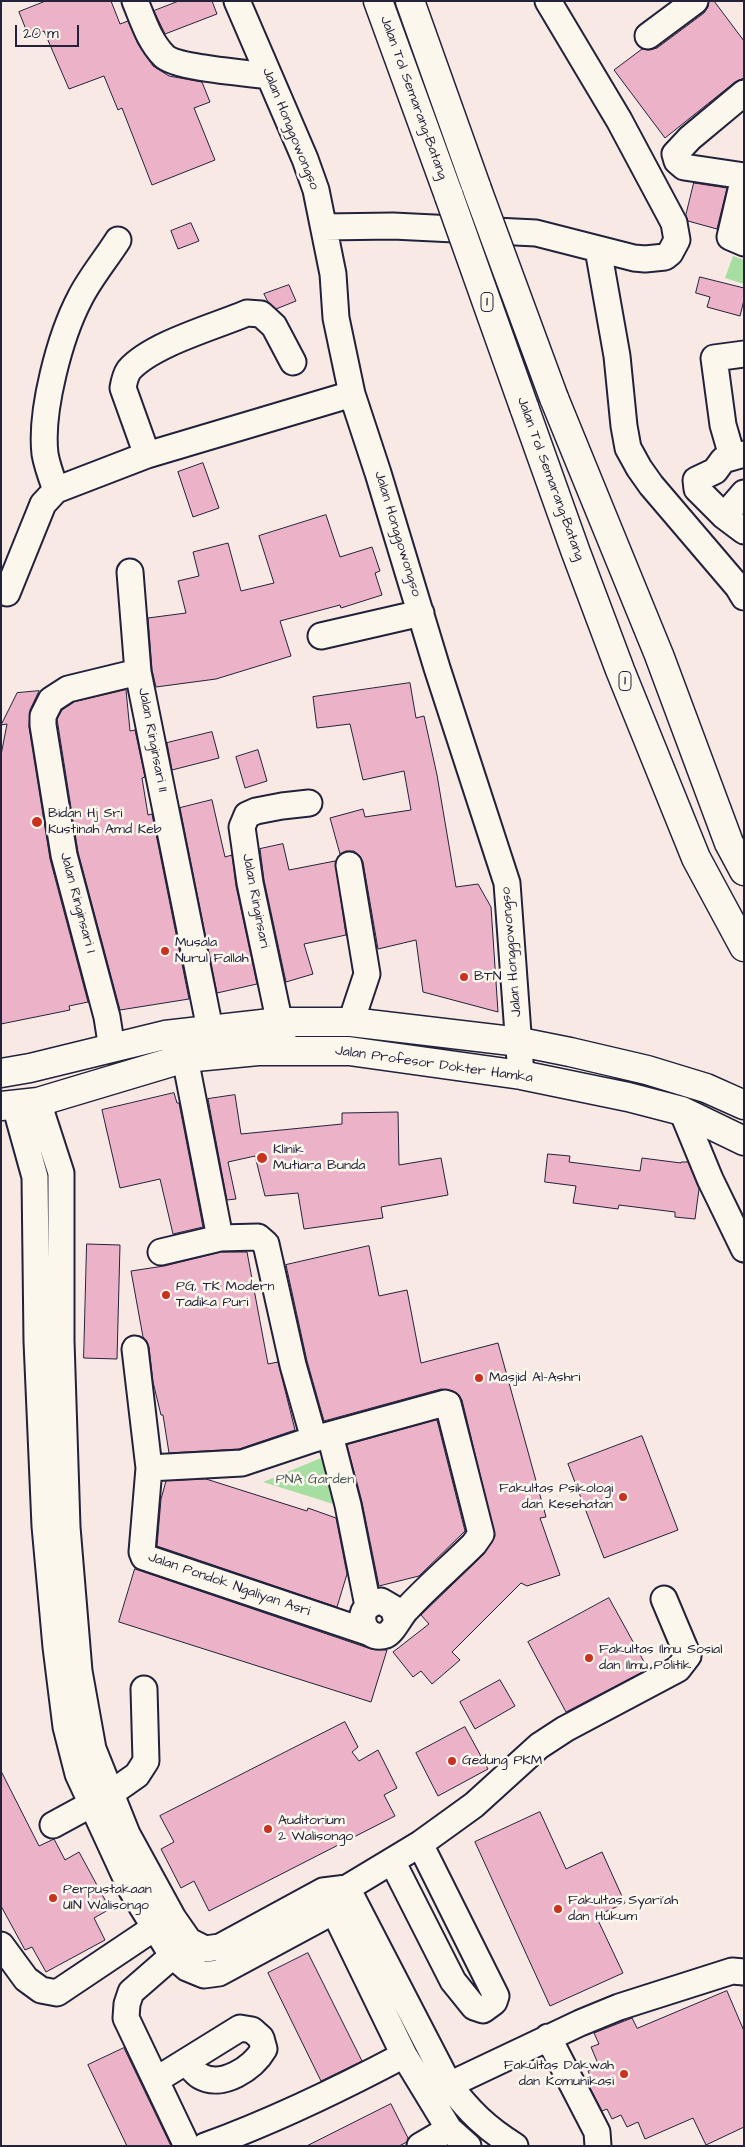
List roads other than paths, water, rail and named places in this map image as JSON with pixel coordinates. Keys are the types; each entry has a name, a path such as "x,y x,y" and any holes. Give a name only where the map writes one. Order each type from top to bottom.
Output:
{"main road":[{"name":"Jalan Tol Semarang–Batang","path":"378,1 620,670 696,858 744,947"},
{"path":"410,1 554,398 659,655 729,843 744,871"},
{"name":"Jalan Profesor Dokter Hamka","path":"18,1104 185,1058 212,1041 280,1022 351,1022 520,1042 647,1070 706,1088 744,1105"},
{"name":"Jalan Profesor Dokter Hamka","path":"12,1071 165,1035 285,1050 349,1051 521,1075 682,1111 744,1141"},
{"path":"12,1071 18,1104"}],"street":[{"name":"Jalan Honggowongso","path":"237,1 305,159 316,190 333,274 336,318 352,394 507,883 521,1075"},
{"path":"324,227 393,226 536,233 634,258 654,259 665,257 675,246 677,240 674,223 619,120 548,1"},
{"path":"648,36 695,1"},
{"path":"142,3 148,32 165,57 180,64 269,76"},
{"path":"737,240 744,176 684,167 677,161 675,154 690,138 744,93"},
{"path":"56,490 45,454 45,440 49,401 60,349 80,297 118,240"},
{"path":"598,249 617,356 628,448 638,468 651,485 744,596"},
{"path":"146,455 123,388 124,378 129,370 154,351 247,313 261,314 274,326 293,362"},
{"path":"744,354 714,358 723,425 738,455 723,460 715,471 696,480 695,484 701,494 724,516 744,531"},
{"path":"7,593 43,504 56,490 146,455 352,394"},
{"path":"724,516 744,493"},
{"name":"Jalan Ringinsari II","path":"130,572 138,672 212,1041"},
{"path":"321,636 421,613"},
{"name":"Jalan Ringinsari I","path":"112,1049 107,1017 64,855 50,777 43,716 51,700 68,689 138,672"},
{"name":"Jalan Ringinsari","path":"285,1050 250,883 242,827 247,815 256,811 309,803"},
{"path":"349,866 367,974 351,1022"},
{"path":"185,1058 220,1238"},
{"path":"18,1104 61,1173 61,1272 49,1341"},
{"path":"18,1104 35,1177 37,1272 49,1341 56,1527 56,1647 82,1752 78,1774 100,1799 131,1889 163,1923 180,1948 187,1968 204,1975 220,1973 334,1911 347,1888"},
{"path":"682,1111 714,1186 744,1249"},
{"path":"35,1177 61,1173"},
{"path":"161,1252 220,1238 258,1237 266,1244 293,1365 348,1505 368,1606"},
{"path":"37,1272 61,1272"},
{"name":"Jalan Pondok Ngaliyan Asri","path":"135,1349 149,1468 142,1552 146,1558 378,1636 387,1634 394,1629 397,1621 474,1544 481,1534 450,1406 445,1403 322,1437 242,1463 149,1468"},
{"path":"187,2146 126,2018 127,2004 131,1992 180,1948 205,1950 220,1948 323,1891 347,1888 420,1844 474,1805 539,1746 565,1729 678,1669 684,1664 688,1656 664,1599"},
{"path":"370,1633 364,1628 362,1620 363,1612 368,1606 380,1601 387,1603 393,1608 397,1621"},
{"path":"53,1825 100,1799 137,1775 146,1761 144,1689"},
{"path":"392,1861 454,1981 474,2007 483,2010 490,2006 496,1996 420,1844"},
{"path":"347,1888 449,2085 470,2112 496,2134 515,2146"},
{"path":"334,1911 404,2055 449,2128 468,2146"},
{"path":"1,1945 26,1979 41,1990 57,1993 163,1923"},
{"path":"449,2085 548,2037 619,2008 732,1970 744,1972"},
{"path":"548,2037 596,2132 598,2146"},
{"path":"205,2146 250,2138 319,2098 404,2055"},
{"path":"156,2080 186,2062"},
{"path":"420,2146 449,2128"}],"place":[{"name":"Bidan Hj Sri Kustinah Amd Keb","path":"37,822"},
{"name":"Musala Nurul Fallah","path":"165,951"},
{"name":"BTN","path":"464,977"},
{"name":"Klinik Mutiara Bunda","path":"262,1158"},
{"name":"PG, TK Modern Tadika Puri","path":"166,1295"},
{"name":"Masjid Al-Ashri","path":"479,1378"},
{"name":"Fakultas Psikologi dan Kesehatan","path":"623,1497"},
{"name":"Fakultas Ilmu Sosial dan Ilmu Politik","path":"589,1658"},
{"name":"Gedung PKM","path":"452,1761"},
{"name":"Auditorium 2 Walisongo","path":"268,1829"},
{"name":"Perpustakaan UIN Walisongo","path":"53,1898"},
{"name":"Fakultas Syari'ah dan Hukum","path":"558,1909"},
{"name":"Fakultas Dakwah dan Komunikasi","path":"624,2074"}],"park label":[{"name":"PNA Garden","path":"315,1480"}]}
